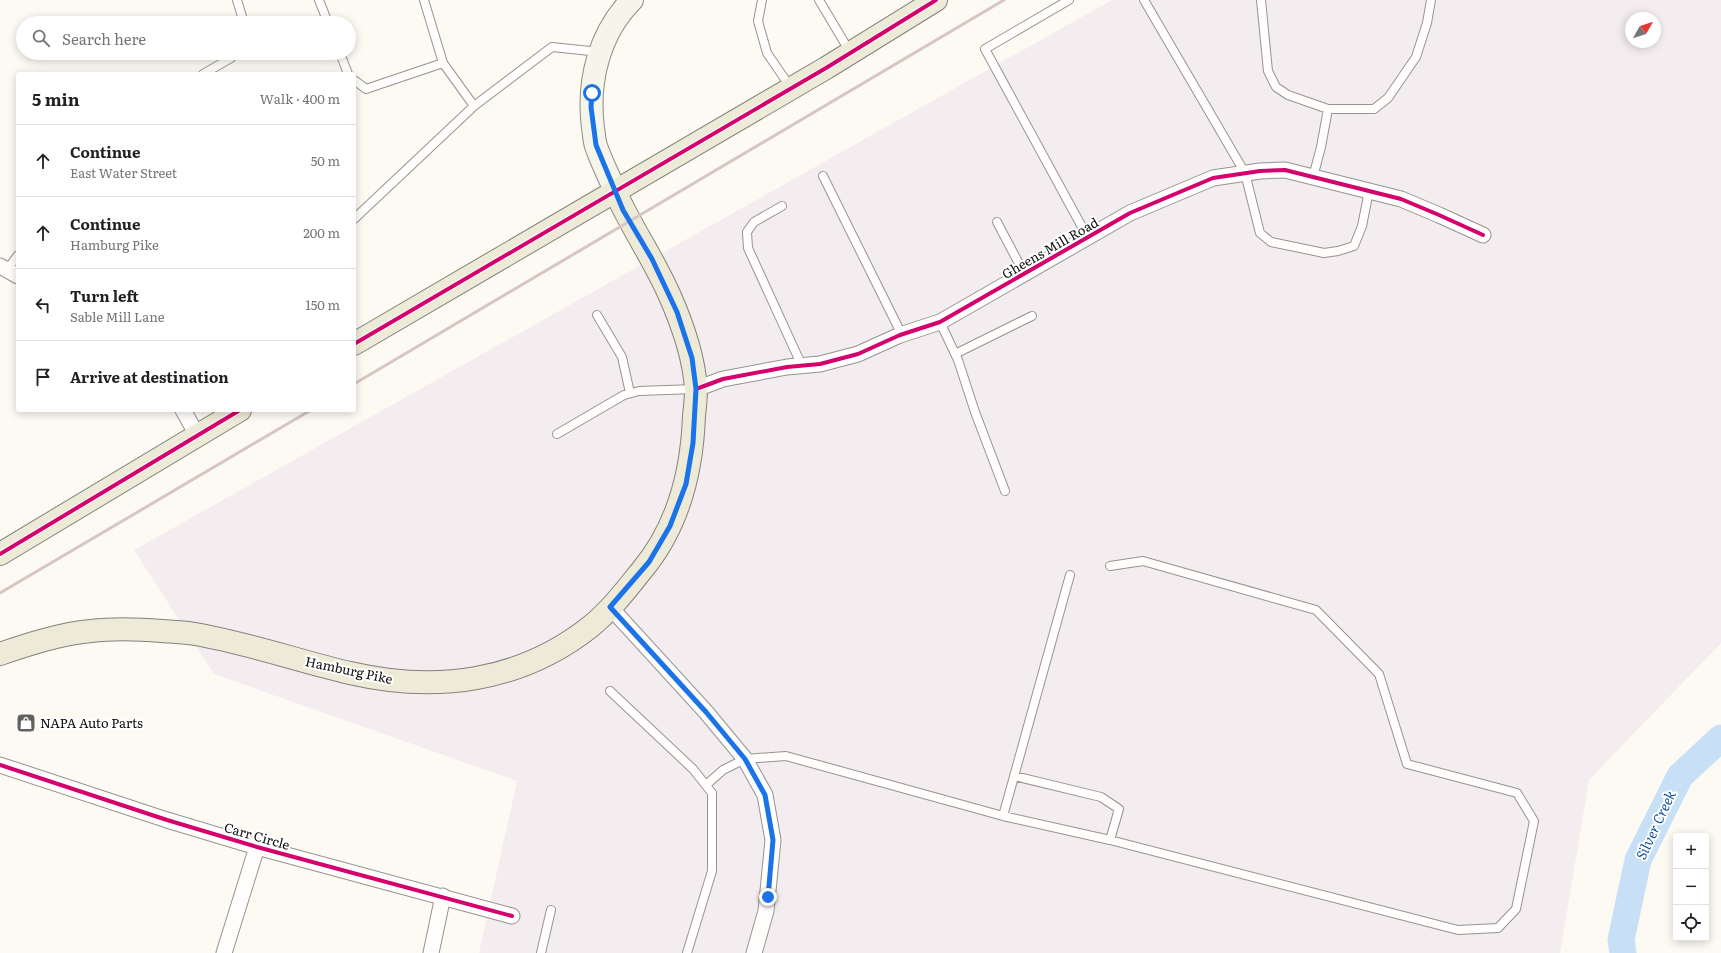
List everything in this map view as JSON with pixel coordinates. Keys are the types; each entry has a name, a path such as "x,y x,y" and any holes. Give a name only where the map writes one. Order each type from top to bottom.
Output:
{"main road":[{"path":"356,343 792,88 936,0"},
{"name":"Hamburg Pike","path":"0,654 32,644 92,630 136,629 193,633 238,643 352,674 405,682 440,683 473,680 503,672 543,657 592,625 610,607 649,562 670,526 686,484 693,443 696,389 692,358 681,322 652,259 629,221 615,191"},
{"path":"0,554 237,412"}],"street":[{"path":"615,191 596,145 591,107 595,67 600,52 606,37 622,11 632,0"},
{"name":"Gheens Mill Road","path":"696,389 723,379 820,364 858,354 902,335 940,322 1025,275 1130,213 1213,178 1246,173 1285,170 1401,199 1483,235"},
{"path":"184,412 197,435"},
{"path":"610,607 706,712 745,759 765,795 773,840 766,911 754,953"},
{"name":"Carr Circle","path":"0,765 167,820 257,847 443,896 512,916"},
{"name":"Carr Circle","path":"224,953 257,847"},
{"path":"431,953 443,896"}],"lane":[{"path":"237,0 242,16"},
{"path":"320,0 326,16"},
{"path":"424,0 443,63 474,106"},
{"path":"762,0 758,21 767,53 792,88"},
{"path":"819,0 851,53"},
{"path":"1068,0 985,49 1088,238"},
{"path":"1144,0 1246,173 1260,233 1272,242 1324,253 1338,251 1354,246 1362,226 1369,191"},
{"path":"1261,0 1268,70 1276,87 1288,95 1328,108 1374,109 1388,98 1416,57 1427,23 1431,0"},
{"path":"356,217 474,106 552,47 600,52"},
{"path":"206,72 228,60"},
{"path":"343,60 347,72"},
{"path":"356,81 366,88 443,63"},
{"path":"1313,177 1321,147 1328,108"},
{"path":"823,176 902,335"},
{"path":"782,206 754,222 747,232 748,248 802,366"},
{"path":"997,222 1025,275"},
{"path":"8,271 16,258"},
{"path":"597,315 622,358 630,393"},
{"path":"955,354 1032,316"},
{"path":"940,322 955,354 1005,491"},
{"path":"557,434 624,395 639,390 696,389"},
{"path":"706,785 723,770 745,759 786,756 1002,816 1110,840 1458,930 1498,928 1516,909 1534,821 1517,794 1408,764 1379,674 1316,610 1143,561 1110,566"},
{"path":"1002,816 1070,575"},
{"path":"610,691 693,768 712,793 712,871 687,953"},
{"path":"1014,776 1101,797 1118,809 1110,840"},
{"path":"541,953 551,910"}],"shaded area":[{"path":"1112,0 1721,0 1721,643 1589,780 1560,953 479,953 517,781 214,674 134,550"}],"waterway":[{"name":"Silver Creek","path":"1623,953 1621,940 1638,860 1680,776 1721,738"}],"railway":[{"path":"356,383 1004,0"},
{"path":"0,593 308,412"}],"cycle path":[{"path":"356,343 826,68 936,0"},
{"path":"696,389 723,379 787,367 820,364 858,354 900,335 940,322 1130,213 1213,178 1260,171 1285,170 1401,199 1483,235"},
{"path":"0,554 237,412"},
{"path":"0,765 167,820 257,847 512,916"}],"place":[{"name":"NAPA Auto Parts","path":"26,723"}],"route":[{"path":"592,93 591,107 596,145 623,210 652,259 677,312 692,358 696,389 693,443 686,484 670,526 649,562 610,607 706,712 745,759 765,795 773,840 768,897"}]}
